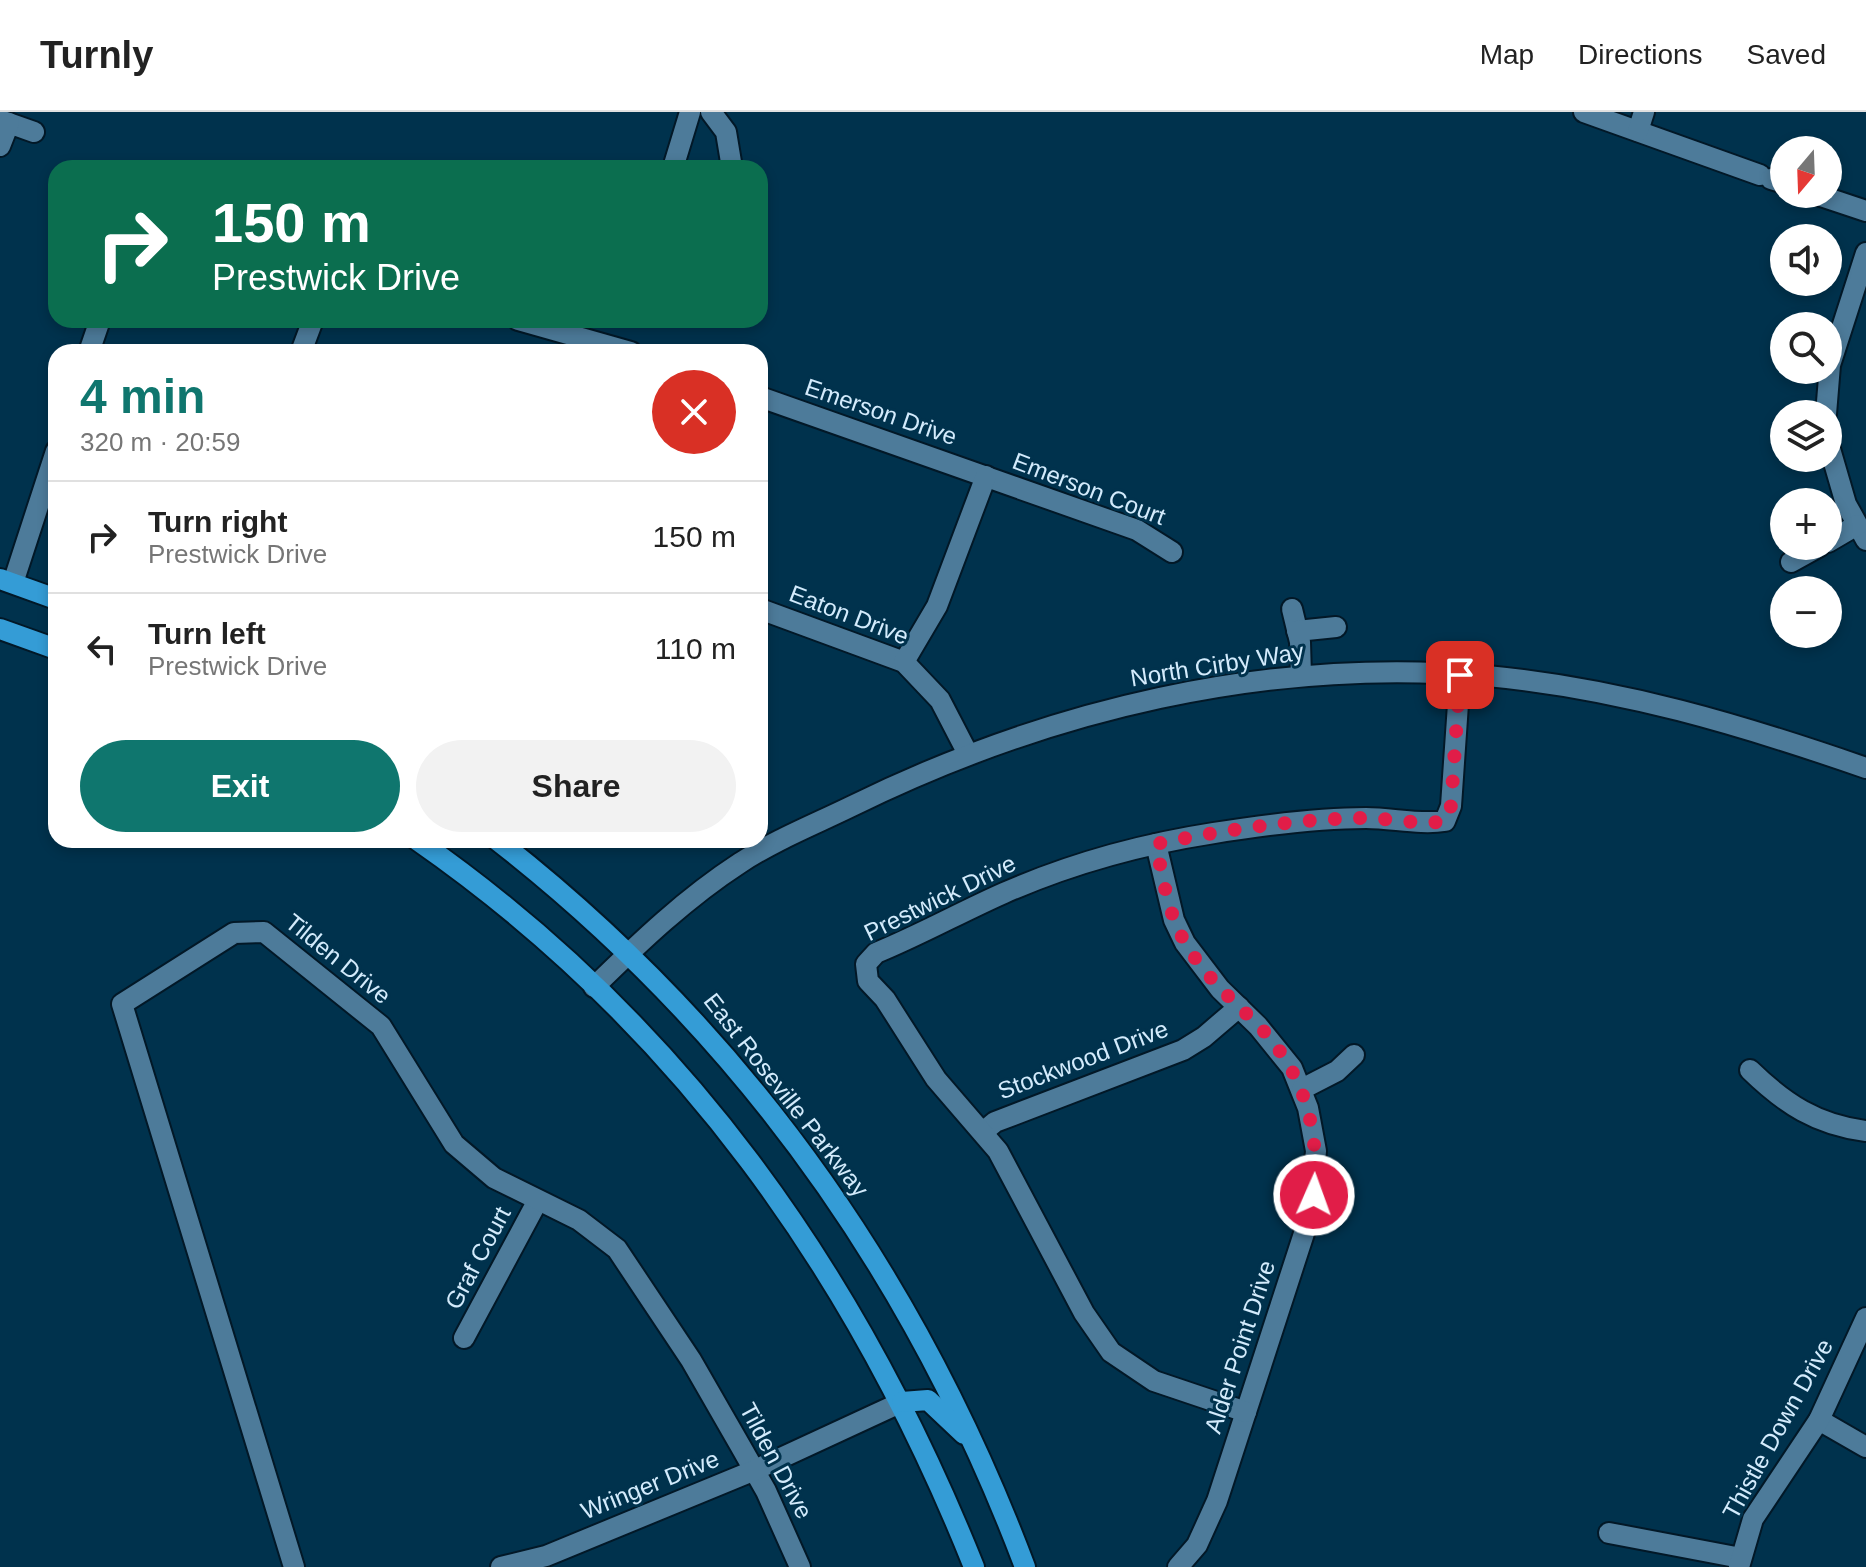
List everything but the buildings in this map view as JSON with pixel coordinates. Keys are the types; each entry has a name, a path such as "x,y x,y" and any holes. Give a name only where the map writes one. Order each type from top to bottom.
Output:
{"main road":[{"path":"6,581 48,596"},
{"path":"0,629 48,646"},
{"path":"427,848 522,921 594,987 693,1089 767,1183 855,1315 902,1402 932,1462 974,1567"},
{"name":"East Roseville Parkway","path":"506,848 675,997 758,1093 846,1212 922,1338 976,1446 1025,1567"},
{"path":"902,1402 928,1400 976,1446"}],"street":[{"path":"675,160 690,112"},
{"path":"711,112 726,132 731,160"},
{"path":"1584,112 1641,122 1770,178"},
{"path":"0,146 4,122 34,132"},
{"path":"1842,203 1866,211"},
{"path":"1827,400 1830,365 1866,253"},
{"path":"546,328 603,344"},
{"name":"Emerson Drive","path":"768,400 986,476"},
{"path":"6,581 48,472"},
{"path":"1835,472 1861,533"},
{"path":"904,662 947,583 986,476"},
{"name":"Emerson Court","path":"986,476 1137,530 1172,552"},
{"path":"1791,562 1795,560"},
{"path":"1292,609 1301,676"},
{"name":"Eaton Drive","path":"768,612 904,662 940,700 968,754"},
{"path":"1297,631 1336,627"},
{"name":"North Cirby Way","path":"768,847 968,754 1026,732 1115,707 1238,684 1301,676 1460,675 1545,683 1676,707 1866,768"},
{"name":"Prestwick Drive","path":"1246,1412 1170,1388 1111,1352 1084,1313 1013,1177 983,1132 920,1055 885,999 868,981 866,964 876,953 1007,892 1097,860 1156,844 1213,833 1322,820 1401,818 1430,824 1445,821 1451,806 1460,675"},
{"name":"Alder Point Drive","path":"1156,844 1174,920 1185,943 1220,989 1278,1047 1302,1089 1313,1130 1314,1195 1208,1523 1178,1567"},
{"name":"North Cirby Way","path":"594,987 628,953 709,885 766,848"},
{"name":"Tilden Drive","path":"294,1567 122,1004 234,933 264,932 381,1026 454,1144 494,1178 537,1202 579,1220 617,1249 691,1360 755,1470 800,1567"},
{"name":"Stockwood Drive","path":"983,1132 995,1122 1183,1050 1204,1037 1239,1007"},
{"path":"1302,1089 1337,1071 1354,1055"},
{"path":"1750,1070 1800,1112 1826,1124 1866,1131"},
{"name":"Graf Court","path":"464,1338 537,1202"},
{"name":"Thistle Down Drive","path":"1740,1563 1753,1519 1819,1420 1866,1318"},
{"name":"Wringer Drive","path":"501,1567 546,1556 755,1470 902,1402"},
{"path":"1819,1420 1866,1447"},
{"path":"1609,1533 1740,1563"}],"route":[{"path":"1314,1195 1316,1151 1302,1089 1278,1047 1220,989 1185,943 1174,920 1156,844 1213,833 1322,820 1401,818 1430,824 1445,821 1451,806 1460,675"}]}
